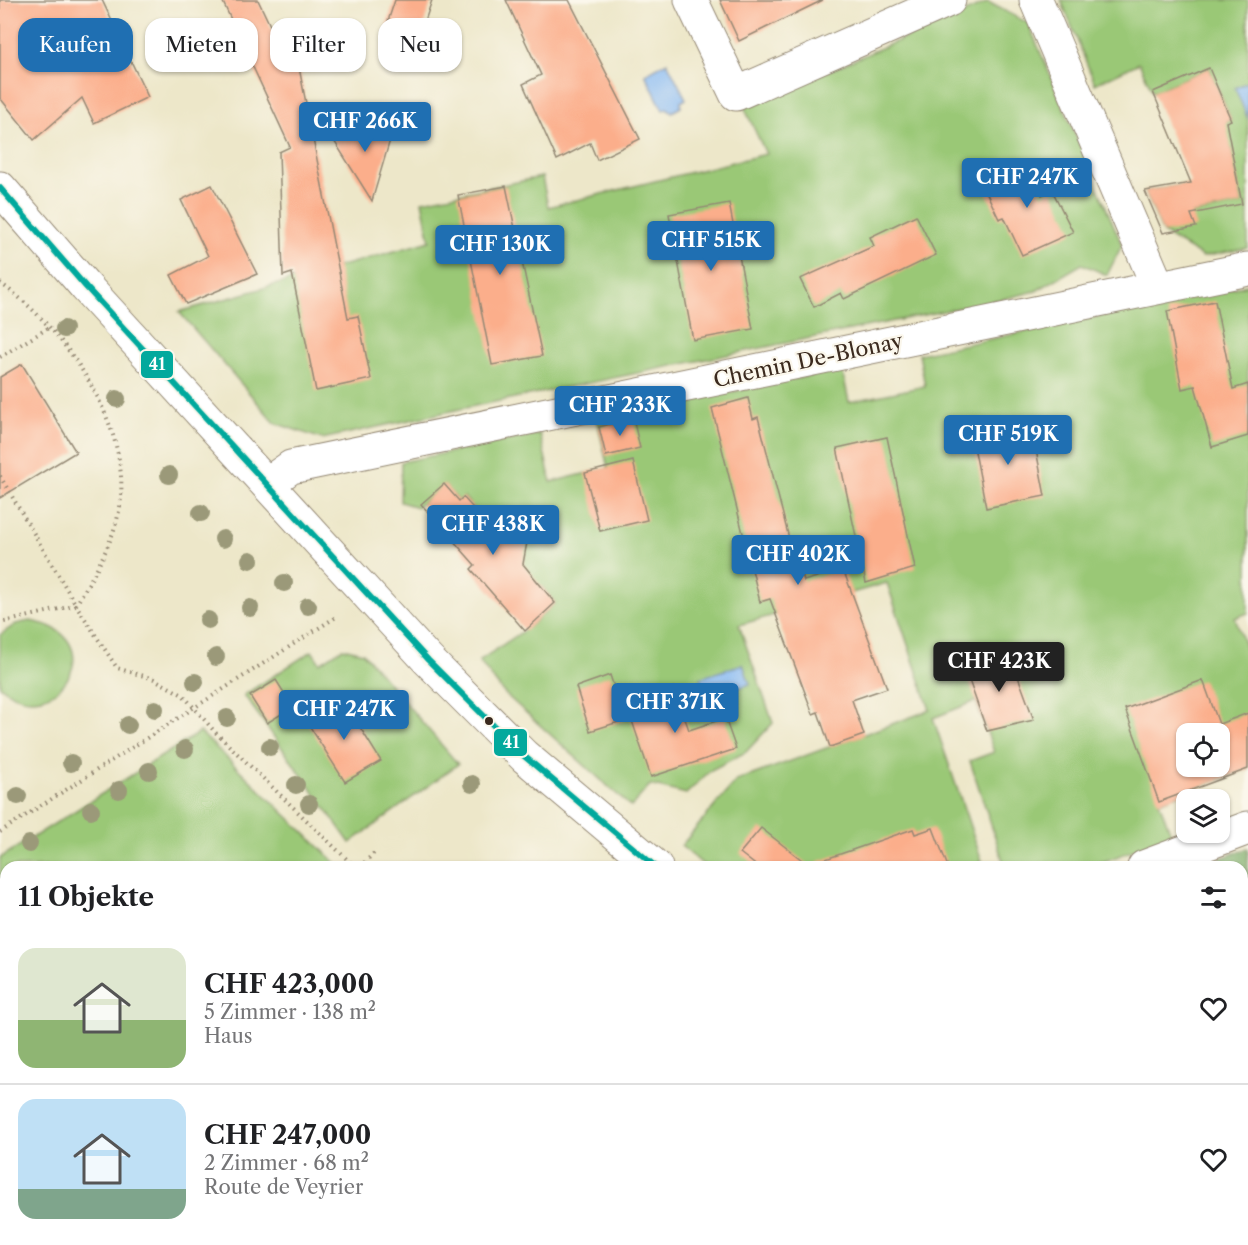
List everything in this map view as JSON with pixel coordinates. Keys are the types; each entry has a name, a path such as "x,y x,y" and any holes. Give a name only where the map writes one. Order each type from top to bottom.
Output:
{"street":[{"path":"691,0 736,94 949,0"},
{"path":"1036,0 1158,287"},
{"path":"0,188 86,287 337,563 488,722 561,788 649,861"},
{"name":"Chemin De-Blonay","path":"267,484 291,466 1248,269"},
{"path":"1160,861 1248,828"}],"path":[{"path":"0,283 50,327 86,378 105,413 114,437 121,473 120,505 113,535 76,605 0,623"},
{"path":"0,357 50,327"},
{"path":"0,476 76,605 117,668 169,686 195,708 215,732 349,861"},
{"path":"0,832 336,616"},
{"path":"366,861 375,852"}],"green space":[{"path":"1061,0 1248,0 1248,248 1203,257 1163,233 1145,191 1186,184 1192,214 1242,204 1231,149 1217,126 1231,120 1209,68 1153,92 1139,63 1095,84"},
{"path":"988,2 1028,23 1122,245 1107,275 1082,264 1036,291 1003,299 322,439 275,423 179,312 430,241 422,201 542,177 548,207 766,154 744,107"},
{"path":"1248,285 1248,613 1235,618 1248,654 1248,769 1230,776 1230,723 1176,723 1176,777 1226,777 1194,789 1176,789 1176,796 1159,802 1172,836 1105,861 1003,861 970,761 994,752 976,701 933,718 982,861 699,861 681,846 736,781 930,710 887,583 739,625 773,723 746,752 711,770 686,794 650,785 631,807 504,693 479,661 529,627 555,603 542,587 536,590 502,541 464,497 459,501 444,485 417,507 400,502 401,462 540,434 551,482 608,468 597,420 842,369 849,402 925,386 919,354"},
{"path":"30,621 56,630 70,644 74,660 69,677 57,690 41,698 21,698 0,686 0,635 16,624"},
{"path":"343,648 363,653 458,764 350,843 244,695 312,651 320,663"},
{"path":"200,732 334,861 0,861 0,858"},
{"path":"1248,848 1248,861 1213,861"}],"water":[{"path":"667,62 686,99 681,102 681,107 672,112 667,108 663,110 645,74"},
{"path":"1248,82 1248,119 1235,88"},
{"path":"743,664 750,684 707,699 700,678"}],"building":[{"path":"0,0 102,0 111,18 18,18 18,72 133,72 133,65 148,97 94,123 82,98 34,140 0,98"},
{"path":"222,0 258,0 270,25 270,72 300,72 348,318 358,316 371,379 316,391 292,273 283,276 279,152 290,147 255,72 258,72 258,18 230,18"},
{"path":"395,0 432,0 426,18 389,18"},
{"path":"506,0 569,0 640,139 597,160 590,143 557,160 523,84 541,75"},
{"path":"720,0 823,0 739,41"},
{"path":"1209,68 1231,120 1226,122 1242,204 1191,214 1196,227 1163,233 1145,191 1191,183 1153,92"},
{"path":"378,119 384,138 392,133 372,201 331,136"},
{"path":"1026,162 1042,195 1052,190 1073,232 1022,255 1004,217 999,219 982,183"},
{"path":"212,185 257,274 186,304 171,275 208,256 181,200"},
{"path":"506,186 542,356 492,365 458,195"},
{"path":"729,203 753,329 693,340 669,214"},
{"path":"916,215 936,255 844,299 841,293 814,307 800,279 874,246 870,237"},
{"path":"1215,301 1233,389 1248,384 1248,436 1212,447 1195,386 1182,389 1167,311"},
{"path":"22,364 76,452 0,498 0,377"},
{"path":"748,398 753,419 758,417 792,550 795,549 804,581 843,569 887,688 852,700 864,735 830,747 818,712 813,714 770,599 760,602 712,408"},
{"path":"633,418 640,448 606,456 599,427"},
{"path":"1031,424 1045,496 986,508 972,436"},
{"path":"887,437 915,568 866,583 837,448"},
{"path":"633,461 647,520 600,531 585,473"},
{"path":"444,484 459,501 463,497 503,541 532,515 523,564 555,603 525,631 471,569 475,565 421,504"},
{"path":"1009,652 1034,720 987,731 965,669"},
{"path":"610,675 625,720 590,731 576,687"},
{"path":"276,680 293,707 267,723 250,696"},
{"path":"1203,680 1219,723 1176,723 1176,777 1226,777 1194,789 1176,789 1176,796 1159,802 1125,709"},
{"path":"674,687 689,730 725,718 736,749 651,777 626,703"},
{"path":"343,700 381,761 345,782 307,722"},
{"path":"1248,713 1248,769 1230,776 1230,723 1222,723"},
{"path":"761,828 803,861 750,861 740,853"},
{"path":"933,828 946,861 820,861 913,829 915,834"}],"transit line":[{"name":"41","path":"0,188 86,287 428,660 524,756 649,861"}]}
